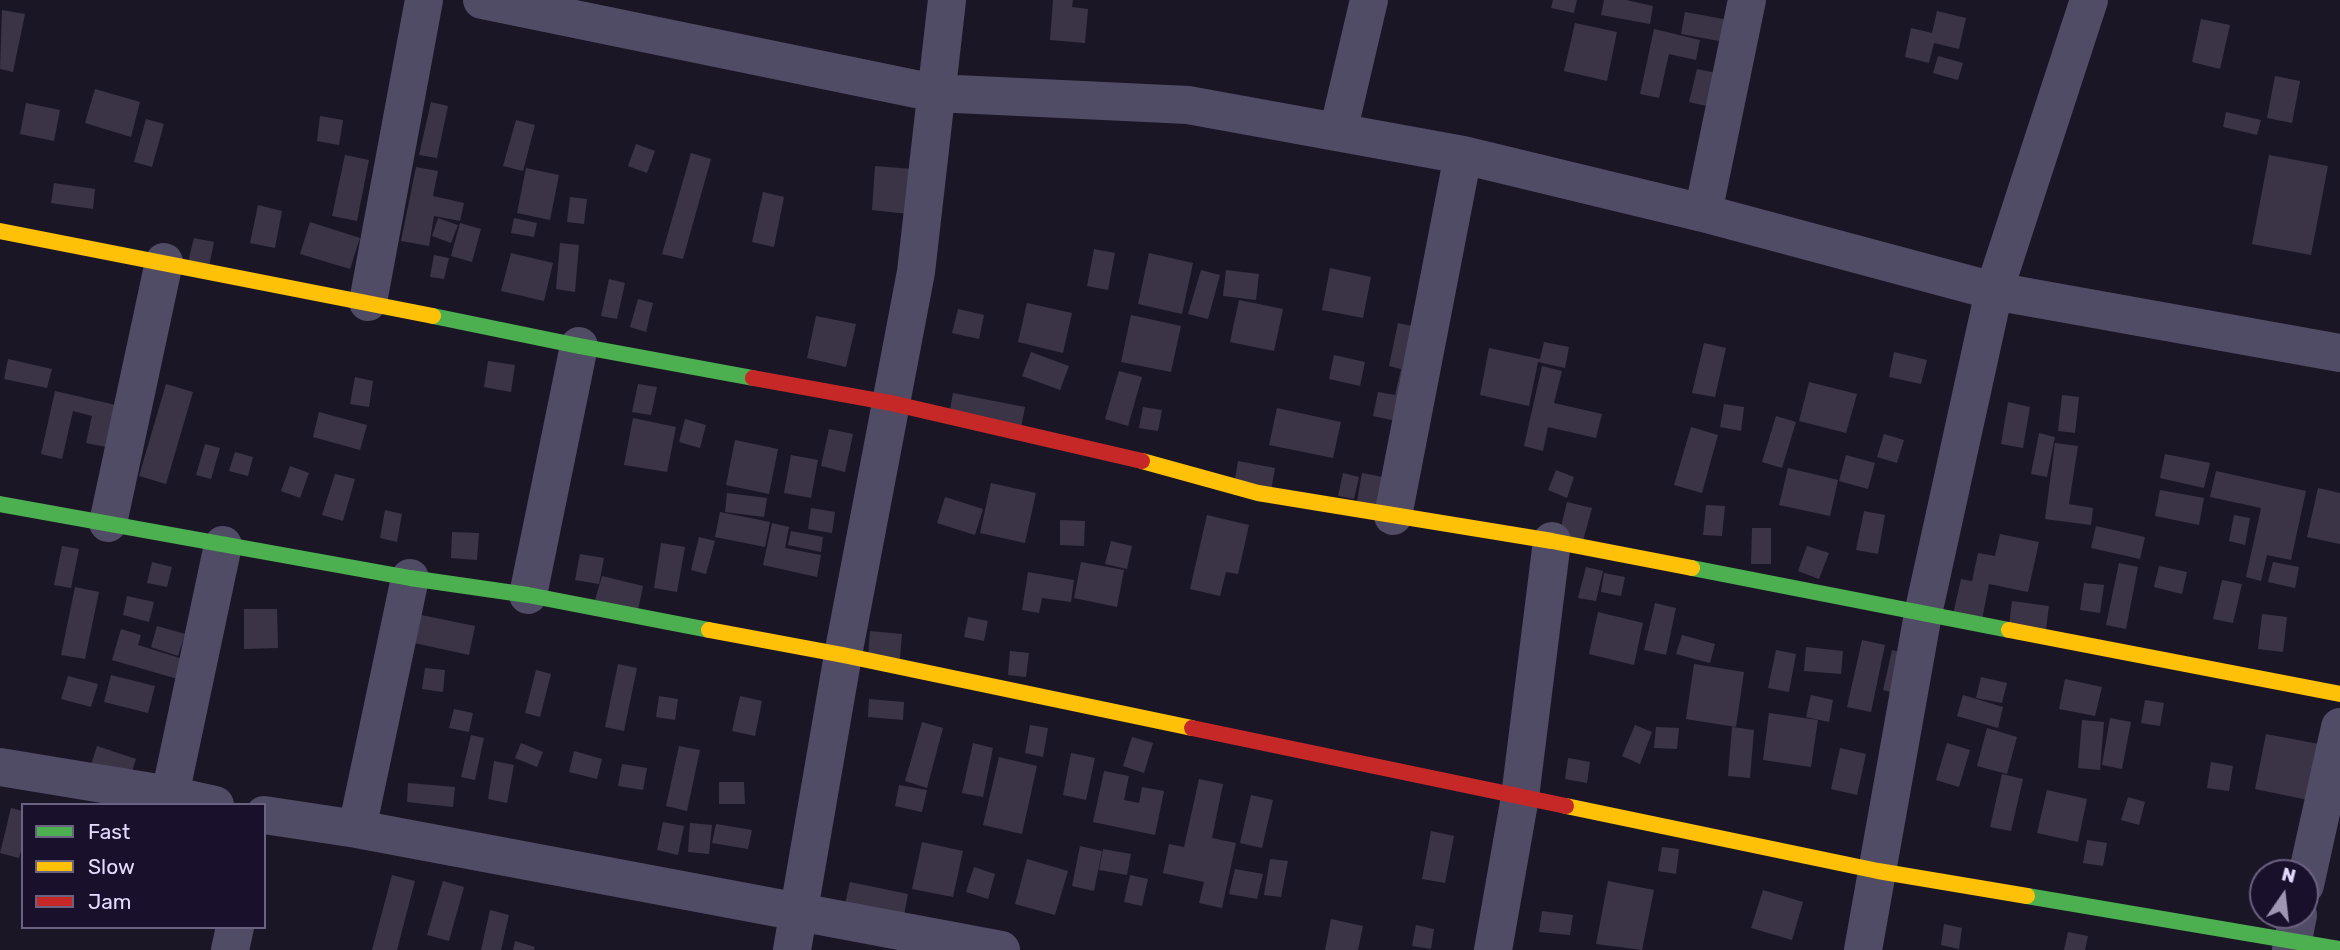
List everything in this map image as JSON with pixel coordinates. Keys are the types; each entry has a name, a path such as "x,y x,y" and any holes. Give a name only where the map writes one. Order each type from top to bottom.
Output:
{"street":[{"path":"368,302 424,0"},
{"path":"482,0 935,93 1188,105 1462,155 1703,213 1994,291 2340,353"},
{"path":"792,950 843,654 916,272 947,0"},
{"path":"1338,132 1369,0"},
{"path":"1703,213 1747,0"},
{"path":"1863,950 1923,614 1994,291 2089,0"},
{"path":"1393,516 1462,155"},
{"path":"0,231 579,346 891,402 1146,462 1258,493 1552,541 2340,694"},
{"path":"108,523 164,262"},
{"path":"528,595 579,346"},
{"path":"0,504 410,578 528,595 843,654 1878,871 2294,935 2340,949"},
{"path":"1493,950 1520,797 1552,541"},
{"path":"170,795 223,545"},
{"path":"357,829 410,578"},
{"path":"2311,859 2340,727"},
{"path":"0,767 206,803"},
{"path":"266,815 357,829 1001,950"},
{"path":"230,950 235,929"}],"building":[{"path":"1053,0 1073,0 1072,7 1088,9 1085,43 1050,40"},
{"path":"1553,0 1577,0 1574,13 1551,8"},
{"path":"1604,0 1626,0 1653,6 1650,24 1601,15"},
{"path":"2,10 25,14 13,72 0,69"},
{"path":"1937,11 1966,18 1959,49 1934,43 1929,63 1905,57 1911,28 1932,33"},
{"path":"1685,12 1734,21 1730,43 1681,34"},
{"path":"2201,19 2230,25 2220,69 2192,62"},
{"path":"1575,23 1617,32 1607,81 1564,71"},
{"path":"1654,29 1700,40 1696,60 1669,54 1659,98 1640,94"},
{"path":"1938,56 1963,63 1958,80 1933,73"},
{"path":"1697,69 1726,75 1719,109 1689,102"},
{"path":"2275,76 2300,81 2292,123 2267,118"},
{"path":"95,89 140,102 131,137 85,123"},
{"path":"431,102 448,106 437,158 419,155"},
{"path":"26,103 60,110 54,141 20,134"},
{"path":"2226,112 2261,120 2257,135 2223,127"},
{"path":"320,116 343,120 339,145 317,141"},
{"path":"146,119 164,124 152,167 134,162"},
{"path":"516,120 535,125 523,171 503,166"},
{"path":"636,144 655,151 647,173 628,166"},
{"path":"691,153 711,159 683,259 662,254"},
{"path":"345,155 369,160 357,221 332,216"},
{"path":"2269,155 2328,166 2311,255 2252,244"},
{"path":"875,166 912,169 908,214 872,210"},
{"path":"416,167 438,171 433,196 464,203 460,221 434,216 429,246 401,241"},
{"path":"526,168 559,175 550,220 517,213"},
{"path":"54,183 95,189 93,209 51,203"},
{"path":"763,192 784,197 774,247 752,242"},
{"path":"570,197 587,199 584,224 567,222"},
{"path":"258,205 282,211 275,248 250,243"},
{"path":"438,218 458,225 451,243 432,236"},
{"path":"514,218 537,223 534,237 511,233"},
{"path":"310,222 360,238 350,269 300,254"},
{"path":"460,223 481,229 472,262 451,256"},
{"path":"194,238 214,242 209,267 188,262"},
{"path":"560,243 579,245 575,292 556,289"},
{"path":"1094,249 1115,253 1108,290 1087,286"},
{"path":"511,253 553,263 544,301 501,291"},
{"path":"1149,253 1193,263 1182,314 1138,304"},
{"path":"434,255 449,258 444,279 430,277"},
{"path":"1330,268 1371,277 1363,318 1322,310"},
{"path":"1201,270 1220,275 1208,319 1188,314"},
{"path":"1226,270 1259,274 1256,300 1223,296"},
{"path":"609,279 625,283 617,319 601,316"},
{"path":"638,299 653,303 646,332 630,327"},
{"path":"1239,300 1283,309 1274,351 1230,342"},
{"path":"1027,303 1072,313 1063,353 1018,342"},
{"path":"958,309 984,315 979,339 952,333"},
{"path":"1131,315 1181,326 1171,372 1121,362"},
{"path":"816,316 856,324 846,367 807,358"},
{"path":"1398,323 1441,332 1405,423 1373,416 1378,392 1395,395 1401,369 1389,366"},
{"path":"1544,342 1569,347 1565,368 1538,362 1529,406 1480,395 1489,348 1540,359"},
{"path":"1704,343 1726,348 1715,397 1692,393"},
{"path":"1031,352 1069,366 1060,390 1022,376"},
{"path":"1894,352 1927,360 1921,384 1889,377"},
{"path":"1334,355 1365,362 1360,386 1329,379"},
{"path":"8,359 52,369 47,388 4,379"},
{"path":"488,361 515,365 511,392 484,387"},
{"path":"1542,366 1562,371 1554,403 1602,414 1596,438 1548,427 1543,451 1524,446"},
{"path":"1119,371 1142,377 1128,426 1105,419"},
{"path":"355,377 373,381 369,407 350,404"},
{"path":"1809,382 1857,394 1846,433 1799,421"},
{"path":"166,384 193,392 166,484 139,476"},
{"path":"638,384 657,387 651,415 632,412"},
{"path":"55,391 120,406 111,448 86,443 92,416 73,411 62,459 41,454"},
{"path":"953,393 1025,407 1021,428 949,415"},
{"path":"2062,395 2079,397 2075,433 2058,431"},
{"path":"2008,402 2030,407 2023,448 2001,444"},
{"path":"1724,404 1744,407 1741,431 1720,427"},
{"path":"1143,407 1162,410 1158,431 1139,428"},
{"path":"1277,408 1341,422 1333,458 1269,445"},
{"path":"319,412 367,425 360,450 313,437"},
{"path":"1776,416 1796,422 1782,468 1762,462"},
{"path":"633,418 676,427 667,472 624,465"},
{"path":"685,419 706,425 700,448 679,442"},
{"path":"1691,427 1718,435 1702,493 1674,485"},
{"path":"829,429 853,434 845,472 821,466"},
{"path":"2039,433 2055,437 2047,477 2031,474"},
{"path":"1884,434 1904,440 1897,463 1877,457"},
{"path":"735,440 778,449 769,494 726,485"},
{"path":"2055,443 2078,446 2069,504 2093,508 2091,525 2045,519"},
{"path":"205,444 220,448 211,479 196,475"},
{"path":"235,452 253,457 248,476 229,471"},
{"path":"2165,454 2210,463 2204,488 2160,478"},
{"path":"791,455 818,460 811,498 784,493"},
{"path":"1846,455 1875,463 1868,489 1839,481"},
{"path":"1238,461 1275,468 1271,491 1234,485"},
{"path":"290,466 309,473 300,498 281,491"},
{"path":"1788,468 1838,480 1830,516 1779,505"},
{"path":"1556,470 1574,477 1567,498 1548,490"},
{"path":"2216,471 2306,491 2291,560 2267,555 2261,581 2246,577 2261,508 2210,497"},
{"path":"1343,473 1359,477 1354,499 1338,496"},
{"path":"1362,473 1383,477 1377,506 1357,501"},
{"path":"335,474 355,479 343,521 322,515"},
{"path":"991,483 1036,493 1025,543 980,533"},
{"path":"2318,488 2340,493 2340,544 2307,537"},
{"path":"2160,490 2204,498 2199,525 2155,516"},
{"path":"727,493 767,498 764,517 725,512"},
{"path":"945,497 983,509 975,535 937,523"},
{"path":"1567,502 1592,508 1583,541 1559,535"},
{"path":"1706,505 1725,506 1722,536 1703,535"},
{"path":"811,508 835,512 832,533 808,529"},
{"path":"385,510 402,514 397,542 380,538"},
{"path":"1864,511 1885,515 1878,554 1856,550"},
{"path":"720,512 770,522 765,547 715,537"},
{"path":"1207,515 1249,525 1238,574 1226,572 1220,596 1190,589"},
{"path":"2234,515 2250,518 2245,545 2229,541"},
{"path":"1060,520 1085,521 1084,546 1060,545"},
{"path":"772,523 789,527 785,548 821,555 817,577 763,565"},
{"path":"2096,526 2145,537 2140,559 2091,548"},
{"path":"1752,528 1771,528 1771,564 1751,564"},
{"path":"791,531 823,537 821,552 788,545"},
{"path":"452,532 479,533 477,560 451,558"},
{"path":"2000,534 2039,542 2028,592 1989,584 1981,625 1952,619 1961,579 1972,581 1978,553 1995,556"},
{"path":"699,537 715,541 706,574 691,570"},
{"path":"1111,541 1132,546 1127,569 1105,564"},
{"path":"661,543 685,547 677,592 654,588"},
{"path":"62,546 79,549 71,588 54,585"},
{"path":"1807,546 1829,553 1819,579 1798,571"},
{"path":"580,554 604,558 599,584 575,580"},
{"path":"152,562 172,567 167,587 147,583"},
{"path":"1081,562 1124,570 1117,607 1074,598"},
{"path":"2273,562 2299,567 2295,588 2268,582"},
{"path":"2119,563 2138,567 2126,629 2106,625"},
{"path":"2159,566 2187,572 2182,594 2154,587"},
{"path":"1586,567 1603,571 1596,601 1578,598"},
{"path":"1028,572 1074,580 1071,602 1042,598 1039,613 1022,610"},
{"path":"1604,573 1625,577 1621,596 1601,592"},
{"path":"602,576 643,586 638,610 595,600"},
{"path":"2222,580 2242,584 2233,623 2213,619"},
{"path":"2084,583 2104,585 2100,613 2080,610"},
{"path":"75,587 99,592 85,659 61,655"},
{"path":"127,596 154,602 149,622 123,615"},
{"path":"2012,601 2049,606 2046,629 2009,625"},
{"path":"1655,603 1676,608 1666,655 1644,650"},
{"path":"244,609 277,609 278,648 244,649"},
{"path":"1598,612 1643,623 1634,665 1589,654"},
{"path":"416,614 475,626 469,655 410,642"},
{"path":"2262,614 2287,617 2283,652 2258,649"},
{"path":"968,617 988,621 984,641 964,637"},
{"path":"157,626 185,634 178,656 151,647"},
{"path":"121,629 141,635 138,645 186,660 181,680 112,660"},
{"path":"870,631 902,634 900,659 868,657"},
{"path":"1682,635 1715,644 1710,663 1676,654"},
{"path":"1862,640 1885,645 1871,712 1847,707"},
{"path":"1806,647 1843,651 1841,674 1804,671"},
{"path":"1776,650 1796,654 1789,692 1768,688"},
{"path":"1892,650 1914,656 1905,696 1883,690"},
{"path":"1010,651 1029,653 1026,677 1008,675"},
{"path":"618,664 637,668 624,731 605,727"},
{"path":"1694,664 1744,672 1736,727 1686,719"},
{"path":"425,668 445,670 443,692 422,689"},
{"path":"536,670 551,674 540,717 525,713"},
{"path":"111,675 155,686 148,713 104,702"},
{"path":"68,676 98,684 91,707 61,699"},
{"path":"1981,677 2007,683 2002,703 1976,698"},
{"path":"2065,679 2102,687 2095,716 2059,709"},
{"path":"1811,695 1833,700 1829,722 1806,717"},
{"path":"1963,695 2003,707 1998,728 1957,716"},
{"path":"659,696 678,699 675,720 656,717"},
{"path":"740,696 762,701 755,736 732,731"},
{"path":"869,699 904,702 903,720 868,717"},
{"path":"2145,700 2164,703 2160,726 2141,723"},
{"path":"454,709 473,713 469,732 449,728"},
{"path":"1769,713 1818,720 1811,767 1763,760"},
{"path":"2110,718 2131,722 2122,769 2102,765"},
{"path":"2082,720 2104,722 2100,770 2078,768"},
{"path":"922,722 943,728 927,788 905,781"},
{"path":"1030,725 1048,728 1043,757 1025,753"},
{"path":"1635,725 1652,732 1640,764 1622,756"},
{"path":"1656,727 1679,728 1677,749 1654,748"},
{"path":"1732,727 1754,730 1750,778 1728,776"},
{"path":"1987,728 2017,737 2007,774 1977,766"},
{"path":"2266,734 2319,744 2308,800 2255,789"},
{"path":"471,735 484,738 475,780 461,777"},
{"path":"1132,737 1153,743 1144,773 1123,766"},
{"path":"521,743 543,752 537,767 515,758"},
{"path":"973,743 993,748 983,797 962,793"},
{"path":"1947,743 1970,750 1959,787 1936,780"},
{"path":"97,746 136,759 129,781 90,768"},
{"path":"679,746 700,750 687,811 666,806"},
{"path":"1840,748 1866,754 1857,795 1831,789"},
{"path":"574,751 602,759 597,779 569,772"},
{"path":"1071,753 1095,758 1086,800 1063,795"},
{"path":"999,757 1037,766 1022,834 983,825"},
{"path":"1568,758 1590,762 1587,783 1565,779"},
{"path":"494,761 514,765 507,803 488,799"},
{"path":"2211,762 2233,766 2229,791 2207,788"},
{"path":"622,764 647,768 643,790 618,786"},
{"path":"1104,771 1129,776 1124,800 1139,803 1142,787 1164,791 1155,835 1093,822"},
{"path":"2002,774 2023,779 2011,831 1990,827"},
{"path":"1199,779 1223,784 1212,838 1236,843 1222,908 1199,903 1204,882 1163,873 1169,844 1184,847"},
{"path":"719,782 744,782 745,804 719,804"},
{"path":"408,783 455,787 453,807 407,802"},
{"path":"899,785 927,790 922,812 895,806"},
{"path":"2047,790 2087,799 2078,842 2037,833"},
{"path":"1251,795 1273,800 1262,848 1240,843"},
{"path":"2128,797 2145,802 2139,825 2121,820"},
{"path":"11,808 21,810 19,858 0,853"},
{"path":"663,822 684,826 678,855 657,850"},
{"path":"690,823 712,825 709,854 688,852"},
{"path":"716,824 752,830 748,849 712,843"},
{"path":"1431,831 1454,836 1445,883 1422,879"},
{"path":"2087,840 2107,843 2103,866 2083,863"},
{"path":"922,842 963,851 953,897 912,889"},
{"path":"1080,846 1102,851 1094,891 1072,886"},
{"path":"1662,847 1679,849 1676,874 1658,871"},
{"path":"1103,849 1131,854 1127,875 1099,870"},
{"path":"1027,859 1068,871 1055,915 1015,904"},
{"path":"1270,859 1288,861 1281,897 1264,895"},
{"path":"974,867 995,874 988,899 966,892"},
{"path":"1235,869 1263,874 1257,899 1229,894"},
{"path":"392,875 415,881 397,950 372,950"},
{"path":"1130,875 1148,879 1142,906 1124,902"},
{"path":"443,881 464,887 449,941 427,935"},
{"path":"1608,881 1654,890 1642,950 1596,944"},
{"path":"850,882 908,894 903,920 844,908"},
{"path":"1763,890 1803,902 1792,940 1751,928"},
{"path":"490,910 509,915 501,950 481,950"},
{"path":"1542,911 1573,915 1570,935 1539,932"},
{"path":"1331,919 1363,926 1358,950 1325,950"},
{"path":"1944,924 1962,928 1959,949 1941,945"},
{"path":"1416,925 1434,929 1431,949 1412,946"},
{"path":"2068,932 2088,936 2085,950 2064,950"},
{"path":"515,941 535,947 534,950 513,950"}],"traffic: fast":[{"path":"433,316 753,378"},
{"path":"0,504 410,578 528,595 709,630"},
{"path":"1692,568 2009,630"},
{"path":"2027,896 2340,949"}],"traffic: slow":[{"path":"0,231 433,316"},
{"path":"1142,461 1258,493 1552,541 1692,568"},
{"path":"709,630 843,655 1192,728"},
{"path":"2009,630 2340,694"},
{"path":"1566,806 1878,871 2027,896"}],"traffic: jam":[{"path":"753,378 891,403 1142,461"},
{"path":"1192,728 1566,806"}]}
